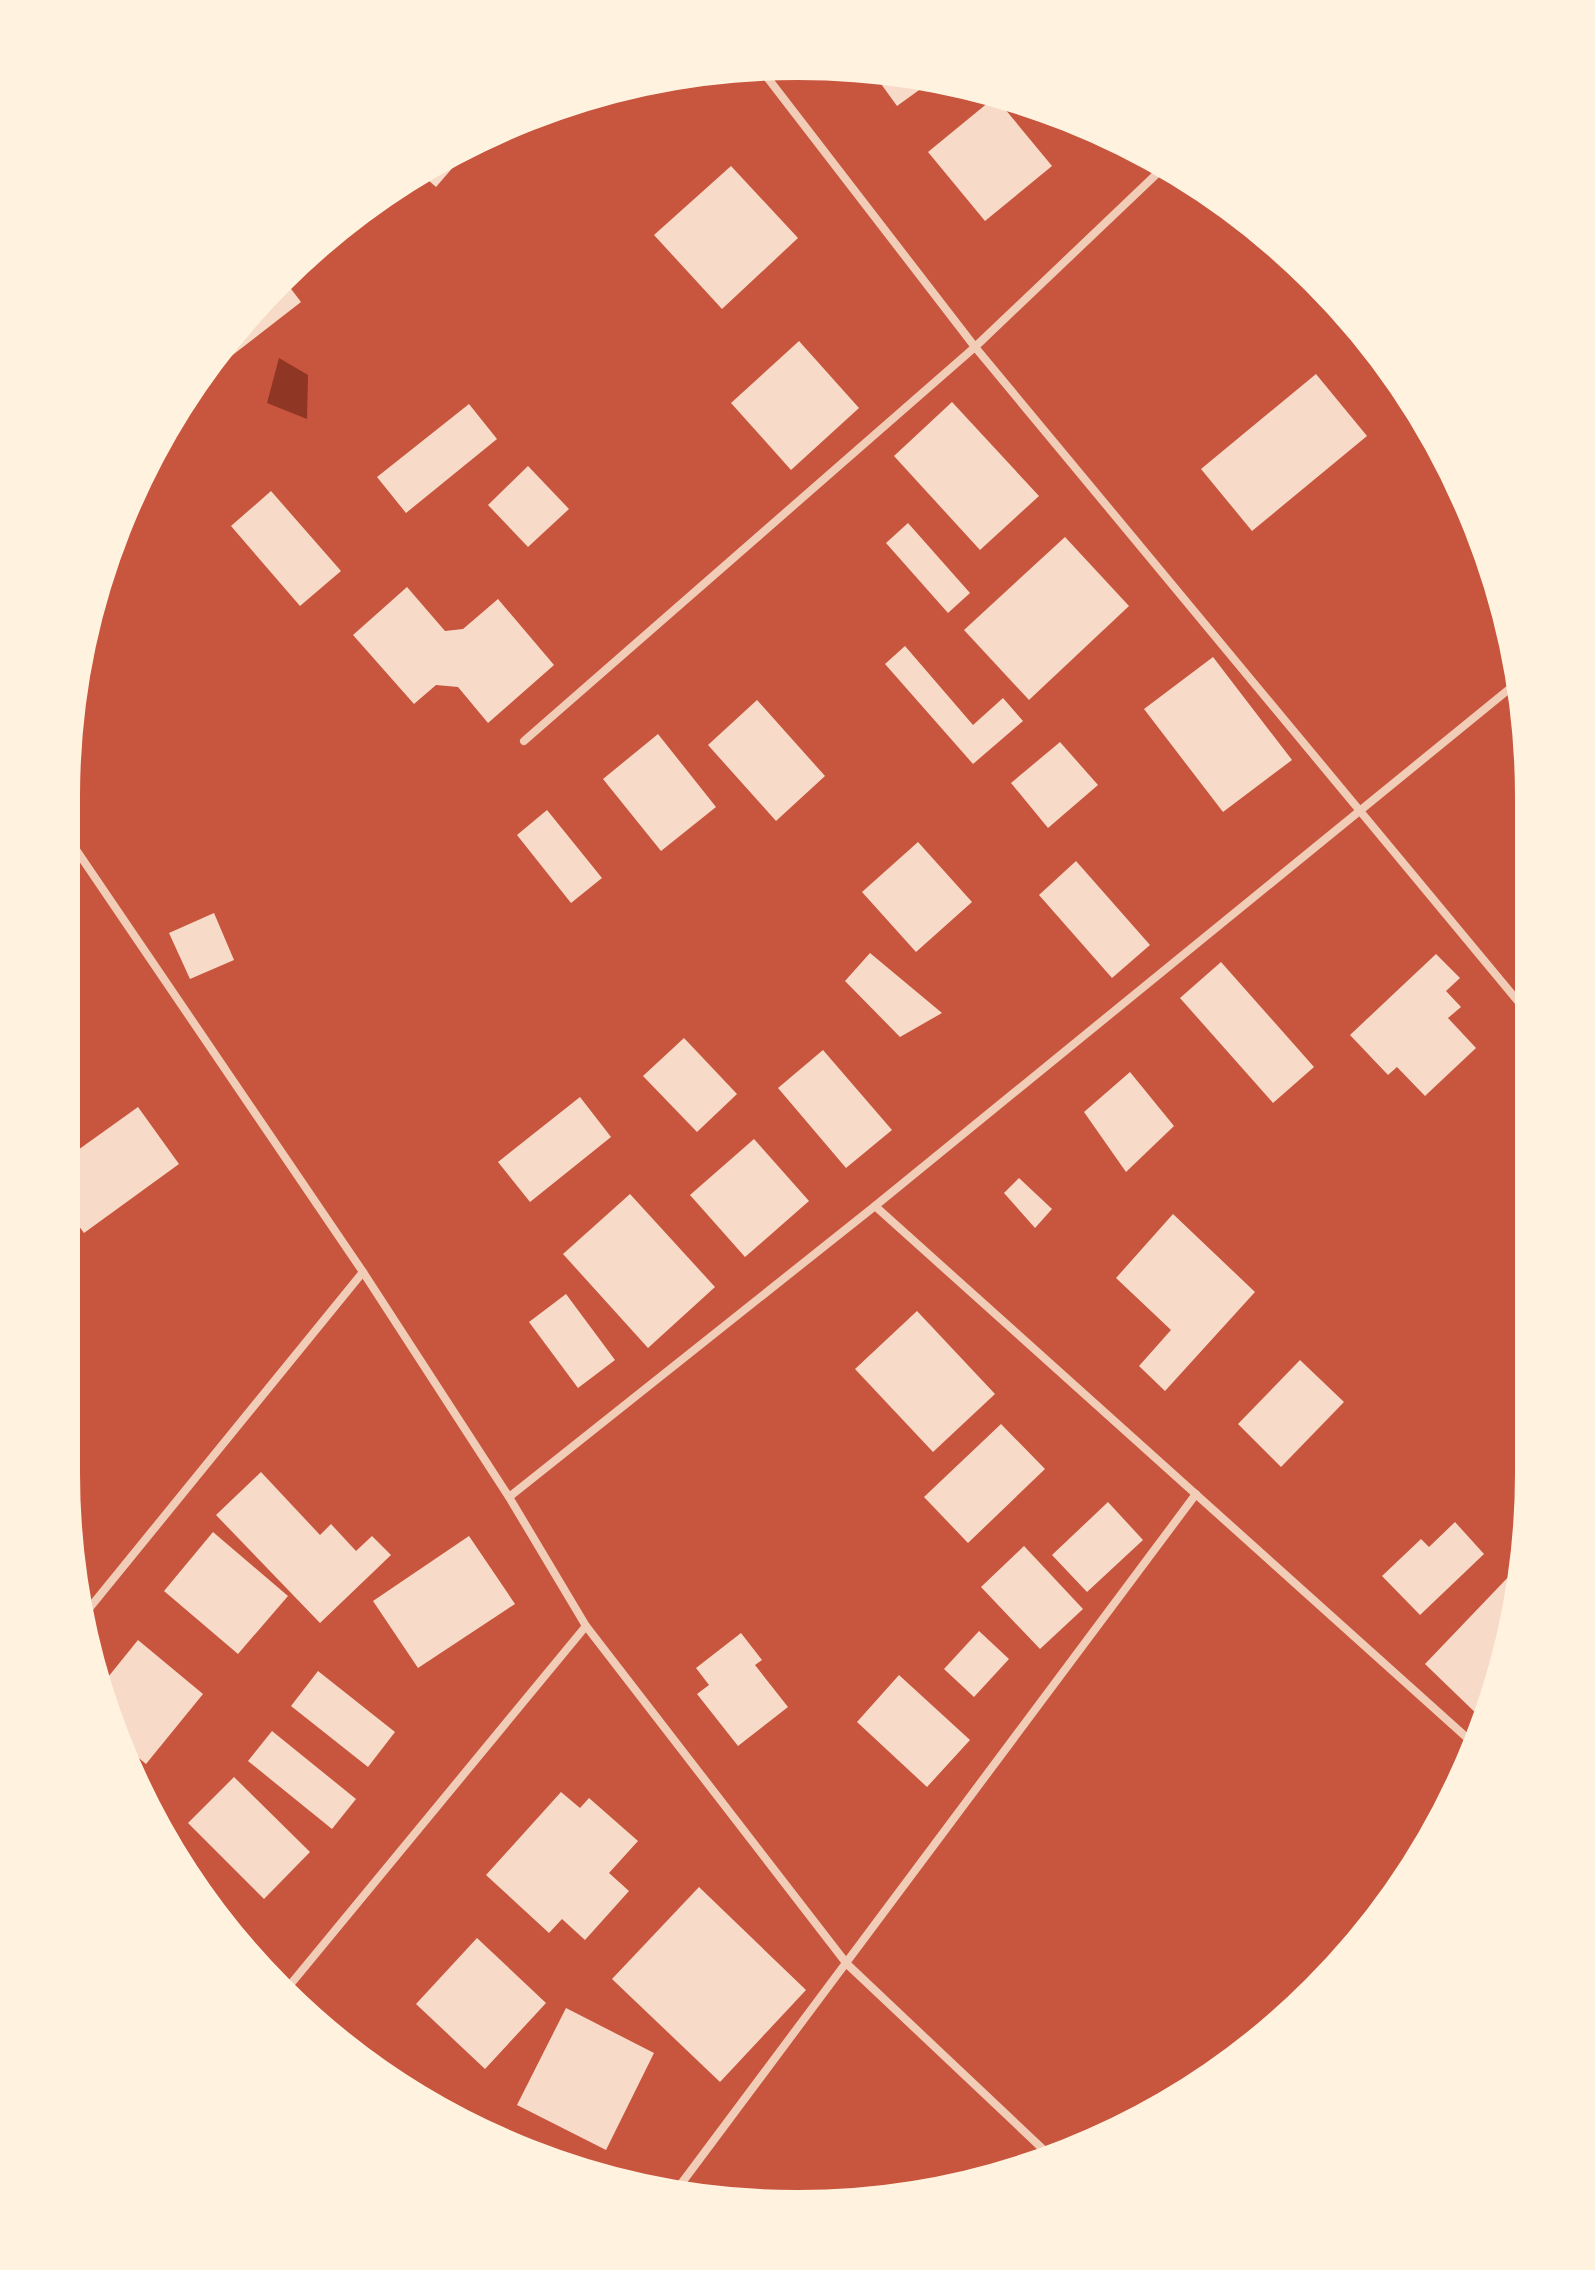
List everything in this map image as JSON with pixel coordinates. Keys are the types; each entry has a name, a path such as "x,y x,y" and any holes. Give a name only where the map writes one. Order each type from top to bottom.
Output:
{"street":[{"path":"769,79 975,347 1517,1000"},
{"path":"524,741 975,347 1157,174"},
{"path":"509,1497 875,1206 1509,689"},
{"path":"78,853 363,1272 509,1497 586,1626 847,1964 1043,2149"},
{"path":"875,1206 1466,1737"},
{"path":"91,1606 363,1272"},
{"path":"682,2182 1196,1494"},
{"path":"291,1983 586,1626"}],"shaded area":[{"path":"279,358 308,375 307,419 267,403"}],"building":[{"path":"880,83 921,89 897,106"},
{"path":"987,104 1005,109 1052,166 985,221 928,152"},
{"path":"455,165 436,187 428,180"},
{"path":"731,166 798,238 722,309 654,235"},
{"path":"290,288 301,302 226,360"},
{"path":"799,341 859,408 791,470 731,403"},
{"path":"1316,374 1367,436 1252,531 1201,469"},
{"path":"952,402 1039,496 980,550 894,456"},
{"path":"469,404 497,439 406,513 377,477"},
{"path":"528,466 569,509 528,547 488,505"},
{"path":"271,491 341,571 300,606 231,526"},
{"path":"908,523 970,593 948,613 886,543"},
{"path":"1065,537 1129,606 1029,700 964,630"},
{"path":"407,587 445,631 463,629 498,599 554,665 488,723 458,687 436,685 414,704 353,635"},
{"path":"905,646 973,725 1003,698 1023,721 973,764 885,664"},
{"path":"1213,657 1292,760 1223,812 1144,709"},
{"path":"757,700 825,776 776,821 708,745"},
{"path":"658,734 716,807 661,851 603,779"},
{"path":"1060,742 1098,785 1048,828 1011,783"},
{"path":"547,810 602,878 571,903 517,835"},
{"path":"918,842 972,902 916,952 862,892"},
{"path":"1076,861 1150,945 1112,978 1039,895"},
{"path":"214,913 234,960 190,979 169,933"},
{"path":"870,953 942,1013 900,1037 845,981"},
{"path":"1436,954 1460,978 1446,991 1461,1007 1448,1018 1476,1048 1425,1096 1397,1067 1388,1075 1350,1035"},
{"path":"1221,962 1314,1067 1273,1103 1180,998"},
{"path":"684,1038 737,1094 697,1132 643,1076"},
{"path":"823,1050 892,1130 846,1168 778,1088"},
{"path":"1130,1072 1174,1126 1126,1172 1084,1112"},
{"path":"580,1097 611,1137 530,1202 498,1162"},
{"path":"138,1107 179,1164 84,1233 78,1225 78,1150"},
{"path":"754,1139 809,1201 745,1257 690,1195"},
{"path":"1019,1178 1052,1209 1035,1228 1004,1193"},
{"path":"630,1194 715,1287 648,1348 563,1254"},
{"path":"1173,1214 1255,1292 1165,1391 1139,1366 1171,1330 1116,1278"},
{"path":"566,1294 615,1360 578,1388 529,1322"},
{"path":"917,1311 995,1394 933,1452 855,1369"},
{"path":"1300,1360 1344,1402 1281,1467 1238,1424"},
{"path":"1001,1424 1045,1469 968,1543 924,1497"},
{"path":"261,1472 320,1535 331,1524 356,1551 372,1536 391,1555 320,1623 216,1515"},
{"path":"1108,1502 1143,1540 1087,1592 1052,1555"},
{"path":"1455,1522 1484,1554 1420,1615 1382,1576 1421,1539 1429,1547"},
{"path":"213,1532 288,1596 238,1654 164,1591"},
{"path":"469,1536 515,1604 418,1668 373,1601"},
{"path":"1024,1546 1083,1609 1040,1649 981,1587"},
{"path":"1509,1576 1492,1659 1476,1713 1425,1664"},
{"path":"979,1631 1009,1659 974,1697 944,1669"},
{"path":"741,1633 762,1660 755,1665 788,1707 738,1746 697,1694 709,1685 696,1668"},
{"path":"138,1640 203,1694 146,1764 133,1748 108,1677"},
{"path":"318,1671 395,1732 368,1767 291,1706"},
{"path":"899,1675 970,1740 927,1787 857,1722"},
{"path":"272,1731 356,1799 332,1829 248,1761"},
{"path":"234,1777 310,1852 264,1899 188,1823"},
{"path":"561,1792 580,1808 589,1798 638,1841 609,1873 629,1891 585,1940 562,1919 549,1933 486,1875"},
{"path":"699,1887 806,1990 720,2082 612,1979"},
{"path":"477,1938 546,2003 485,2069 416,2004"},
{"path":"566,2008 654,2053 606,2150 517,2105"}]}
